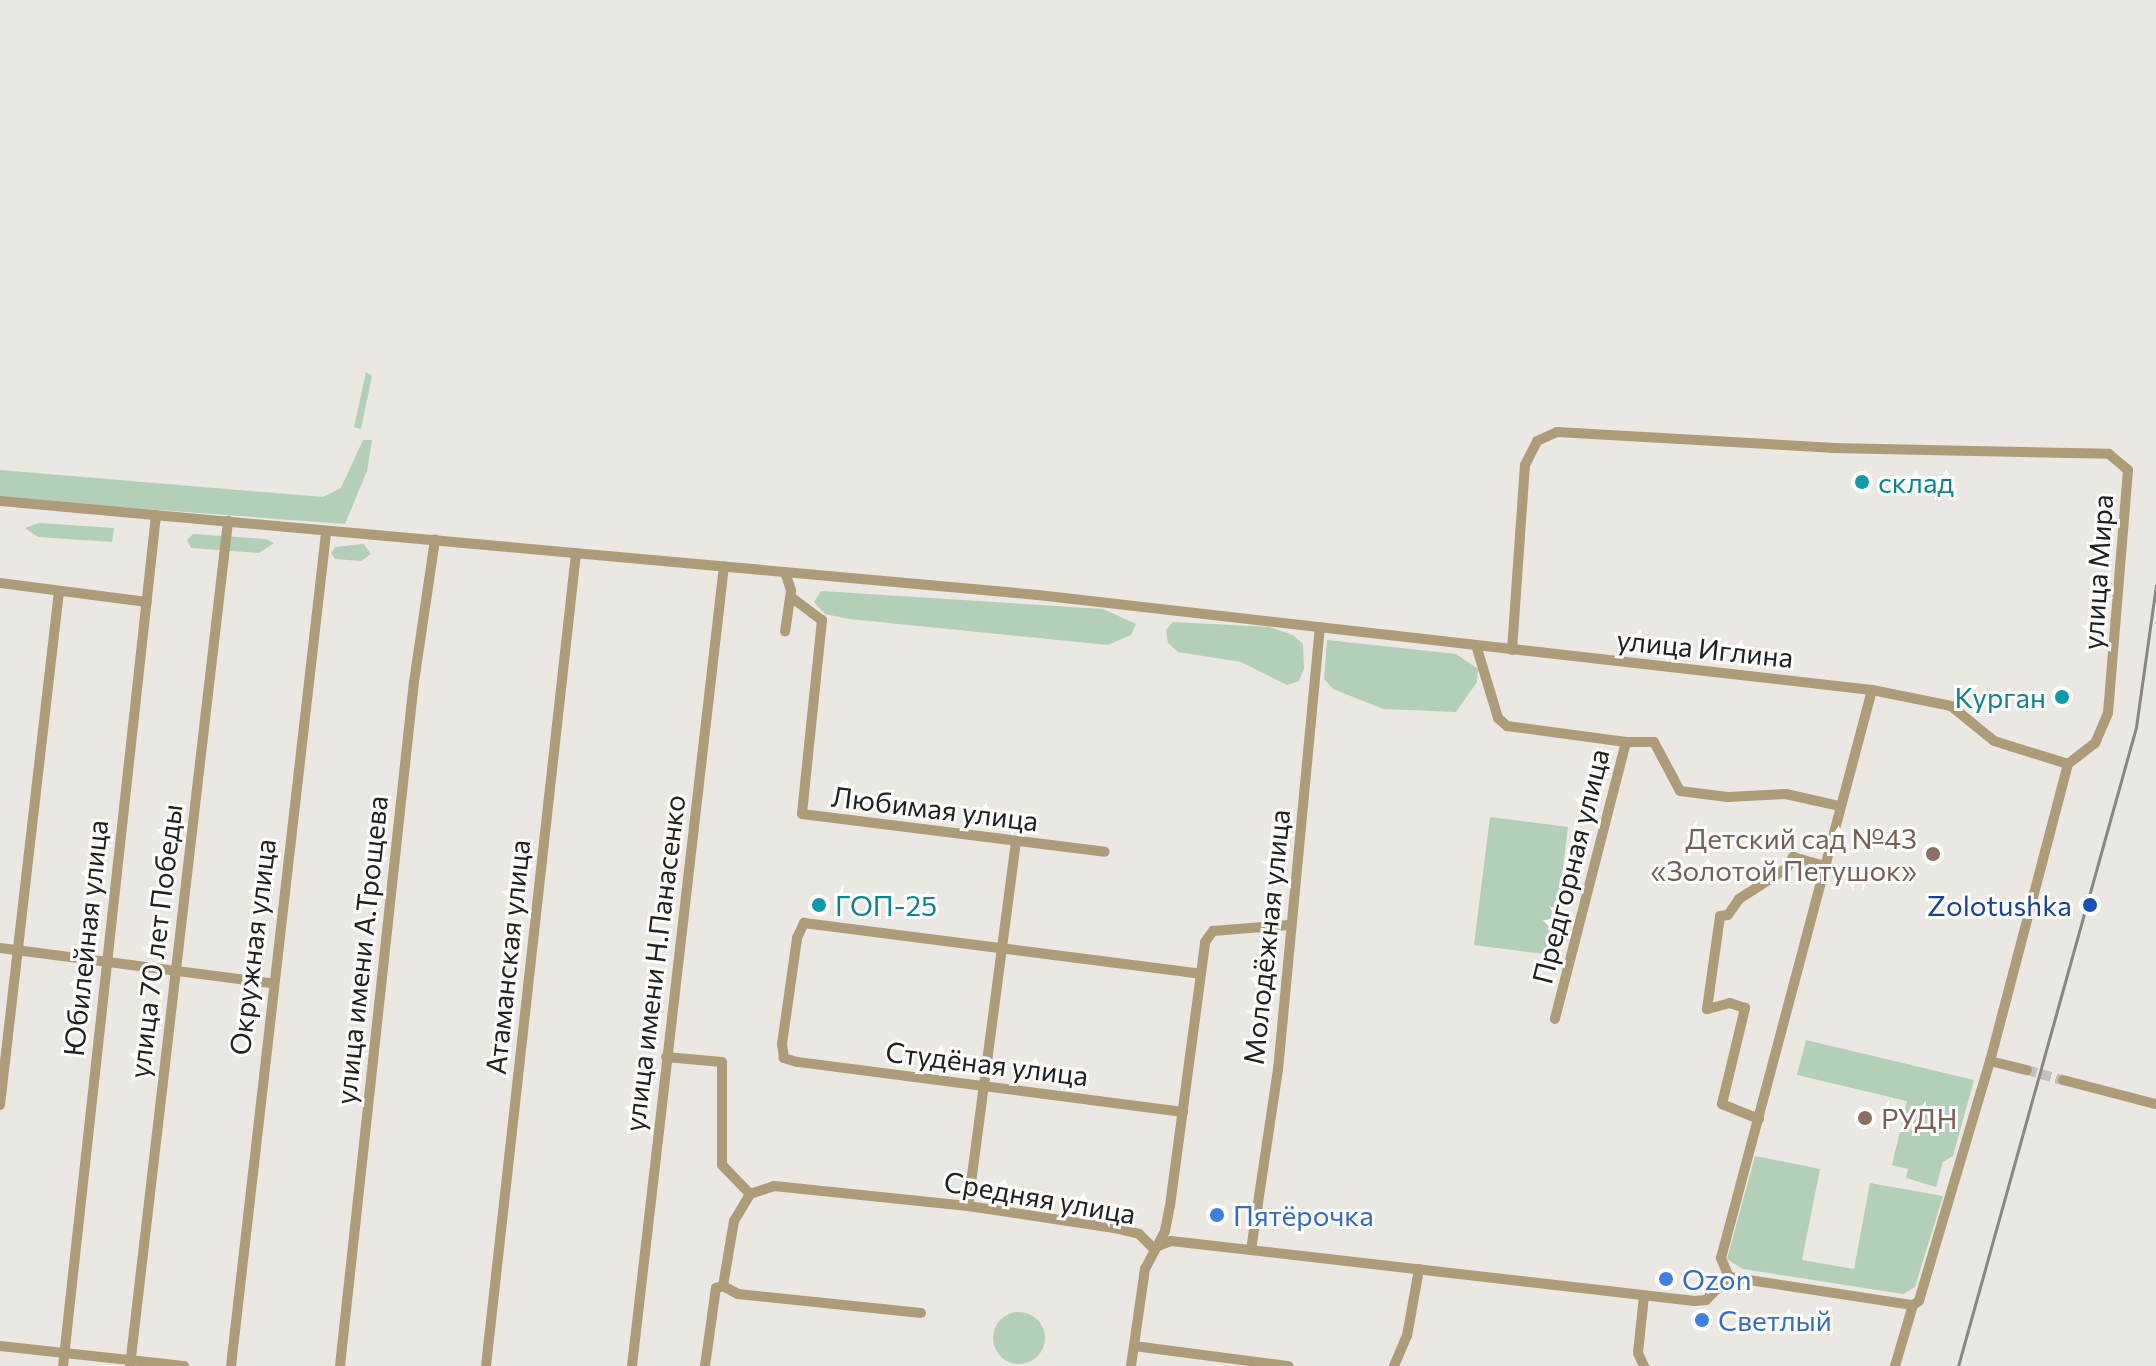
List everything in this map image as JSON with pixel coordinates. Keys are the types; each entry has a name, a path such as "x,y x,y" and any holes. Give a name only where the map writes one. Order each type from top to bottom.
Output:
{"street":[{"name":"улица Мира","path":"1512,650 1525,465 1537,441 1557,432 1832,448 2109,454 2128,470 2113,677 2108,713 2095,743 2068,764"},
{"name":"улица Иглина","path":"0,501 326,533 785,572 1320,627 1872,690 1951,706 1994,741 2068,764"},
{"name":"Юбилейная улица","path":"63,1366 156,515"},
{"name":"улица 70 лет Победы","path":"130,1363 228,521"},
{"name":"Окружная улица","path":"231,1366 271,983 326,533"},
{"name":"улица имени А.Трощева","path":"340,1366 414,682 435,540"},
{"name":"Атаманская улица","path":"486,1366 576,553"},
{"name":"улица имени Н.Панасенко","path":"632,1366 724,566"},
{"path":"785,572 791,597 785,632"},
{"path":"0,583 147,602"},
{"path":"0,1105 59,591"},
{"name":"Любимая улица","path":"791,597 822,620 802,814 1105,852"},
{"name":"Молодёжная улица","path":"1251,1250 1278,1070 1320,627"},
{"name":"Предгорная улица","path":"1476,645 1498,718 1507,726 1626,742 1555,1019"},
{"path":"1872,690 1721,1258 1729,1277 1913,1305"},
{"path":"1626,742 1654,742 1680,791 1728,797 1786,794 1839,806"},
{"path":"1895,1366 1913,1305 1919,1301 1990,1061 2068,764"},
{"path":"968,1206 980,1148 984,1087 1016,843"},
{"path":"1759,1119 1722,1104 1745,1008 1730,1003 1707,1009 1720,916 1787,868 1793,857 1824,866"},
{"name":"Студёная улица","path":"1002,950 804,923 797,938 782,1044 784,1058 1183,1112"},
{"path":"1131,1366 1145,1269 1153,1248 1165,1231 1205,942 1213,931 1290,925"},
{"path":"0,948 271,983"},
{"path":"1002,950 1201,974"},
{"path":"666,1057 722,1062 722,1165 750,1194 734,1221 705,1366"},
{"path":"1990,1061 2027,1070"},
{"path":"2063,1080 2156,1104"},
{"name":"Средняя улица","path":"750,1194 774,1186 968,1206 1114,1228 1139,1234 1153,1248 1171,1241 1644,1296 1706,1300 1729,1277"},
{"path":"1394,1366 1407,1336 1419,1269"},
{"path":"720,1287 738,1294 921,1313"},
{"path":"1644,1296 1638,1353 1644,1366"},
{"path":"0,1346 130,1363 184,1366"},
{"path":"1134,1346 1289,1366"}],"green space":[{"path":"366,372 372,376 361,429 354,427"},
{"path":"363,440 372,440 367,471 345,524 0,498 0,470 323,497 341,488"},
{"path":"39,523 114,528 112,542 38,537 25,528"},
{"path":"193,534 266,539 274,543 259,553 191,548 187,540"},
{"path":"364,544 371,554 361,561 335,559 331,553 335,547"},
{"path":"821,591 1103,609 1136,624 1131,635 1108,645 849,619 825,614 814,602"},
{"path":"1173,622 1269,627 1293,635 1303,644 1304,669 1299,681 1287,685 1241,662 1178,652 1168,643 1166,630"},
{"path":"1327,640 1456,654 1478,669 1477,682 1456,712 1383,709 1333,689 1324,679"},
{"path":"1490,817 1568,827 1552,955 1474,945"},
{"path":"1806,1040 1974,1080 1953,1156 1943,1162 1936,1187 1906,1178 1908,1169 1892,1165 1907,1101 1797,1075"},
{"path":"1755,1156 1820,1169 1802,1260 1854,1269 1870,1183 1943,1196 1915,1287 1903,1294 1743,1269 1727,1259"},
{"path":"1019,1312 1038,1319 1045,1338 1038,1357 1019,1364 1000,1357 993,1338 1000,1319"}],"tunnel":[{"path":"2027,1070 2063,1080"}],"railway":[{"path":"1958,1366 2136,727 2156,585"}],"place":[{"name":"склад","path":"1862,482"},
{"name":"Курган","path":"2062,697"},
{"name":"Детский сад №43 «Золотой Петушок»","path":"1933,854"},
{"name":"ГОП-25","path":"819,905"},
{"name":"Zolotushka","path":"2090,905"},
{"name":"РУДН","path":"1865,1118"},
{"name":"Пятёрочка","path":"1217,1215"},
{"name":"Ozon","path":"1666,1279"},
{"name":"Светлый","path":"1702,1320"}]}
